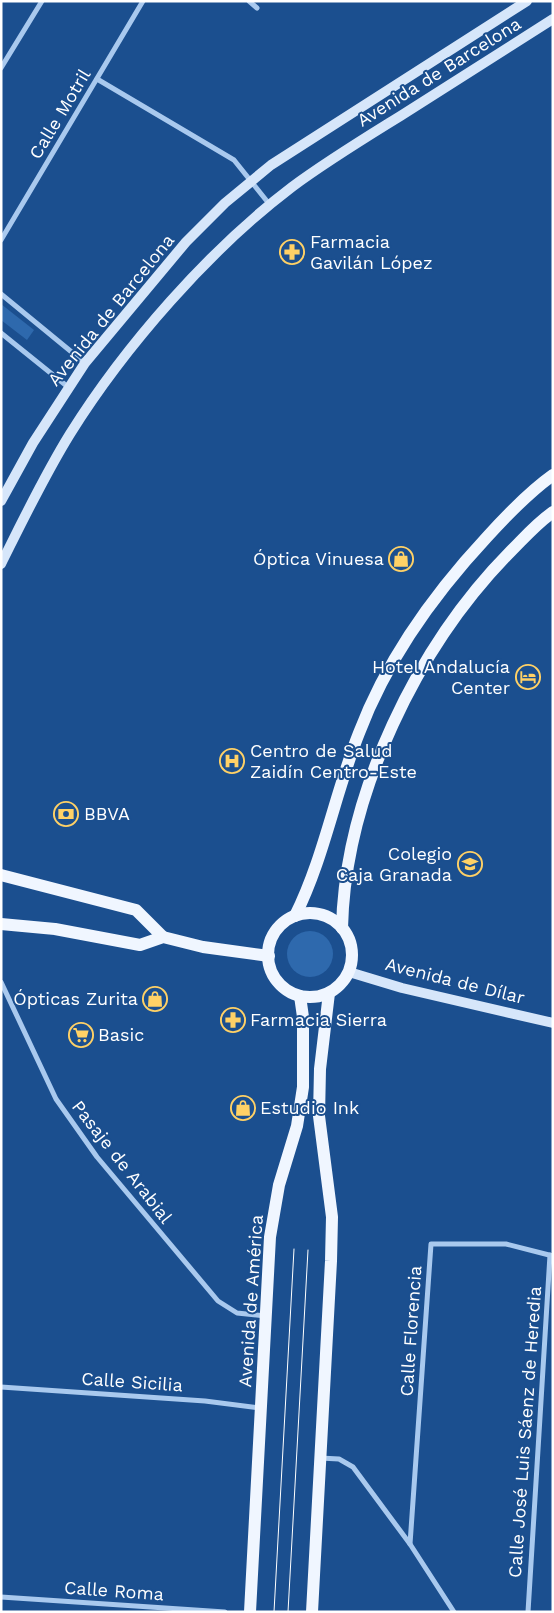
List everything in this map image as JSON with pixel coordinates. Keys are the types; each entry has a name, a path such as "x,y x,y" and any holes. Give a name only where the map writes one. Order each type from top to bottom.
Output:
{"main road":[{"name":"Avenida de Barcelona","path":"1,501 33,443 85,363 186,242 250,180 360,106 527,1"},
{"name":"Avenida de Barcelona","path":"1,564 39,487 112,373 166,308 210,261 270,205 340,154 553,19"},
{"path":"295,916 321,914 336,922 342,928 352,947 350,972 340,986 329,993 314,997 300,996 285,989 279,983 270,966 269,947 276,931 295,916 314,874 332,810 359,732 386,672 411,630 460,567 504,518 553,475"},
{"path":"342,928 343,893 359,817 384,747 413,683 446,630 489,573 541,520 553,512"},
{"path":"1,875 136,910 163,938"},
{"path":"1,924 55,930 140,945 163,938 203,947 269,956"},
{"name":"Avenida de Dílar","path":"350,972 402,988 553,1023"},
{"path":"312,1612 331,1261 332,1217 319,1116 320,1069 329,993"},
{"name":"Avenida de América","path":"250,1612 270,1237 279,1185 297,1126 303,1087 300,996"}],"street":[{"path":"1,68 42,1"},
{"name":"Calle Motril","path":"1,240 143,1"},
{"path":"249,1 257,8"},
{"path":"97,79 234,160 270,205"},
{"path":"1,294 85,363"},
{"path":"1,333 68,387"},
{"name":"Pasaje de Arabial","path":"1,982 56,1099 103,1165 218,1302 237,1313 266,1316"},
{"name":"Calle Florencia","path":"410,1544 431,1244 506,1244 551,1255"},
{"name":"Calle José Luis Sáenz de Heredia","path":"528,1612 551,1255"},
{"name":"Calle Sicilia","path":"1,1388 205,1400 239,1407 261,1408"},
{"path":"319,1458 339,1458 353,1466 410,1544 454,1612"},
{"name":"Calle Roma","path":"1,1597 225,1612"}],"shaded area":[{"path":"1,304 34,330 27,340 1,320"},
{"path":"315,931 327,937 332,945 332,963 327,971 319,976 305,977 293,971 288,963 287,949 293,937 301,932"}],"tram line":[{"path":"274,1612 294,1249"},
{"path":"288,1612 308,1250"}],"place":[{"name":"Farmacia Gavilán López","path":"292,252"},
{"name":"Óptica Vinuesa","path":"401,559"},
{"name":"Hotel Andalucía Center","path":"528,677"},
{"name":"Centro de Salud Zaidín Centro-Este","path":"232,761"},
{"name":"BBVA","path":"66,814"},
{"name":"Colegio Caja Granada","path":"470,864"},
{"name":"Ópticas Zurita","path":"155,999"},
{"name":"Farmacia Sierra","path":"233,1020"},
{"name":"Basic","path":"81,1035"},
{"name":"Estudio Ink","path":"243,1108"}]}
